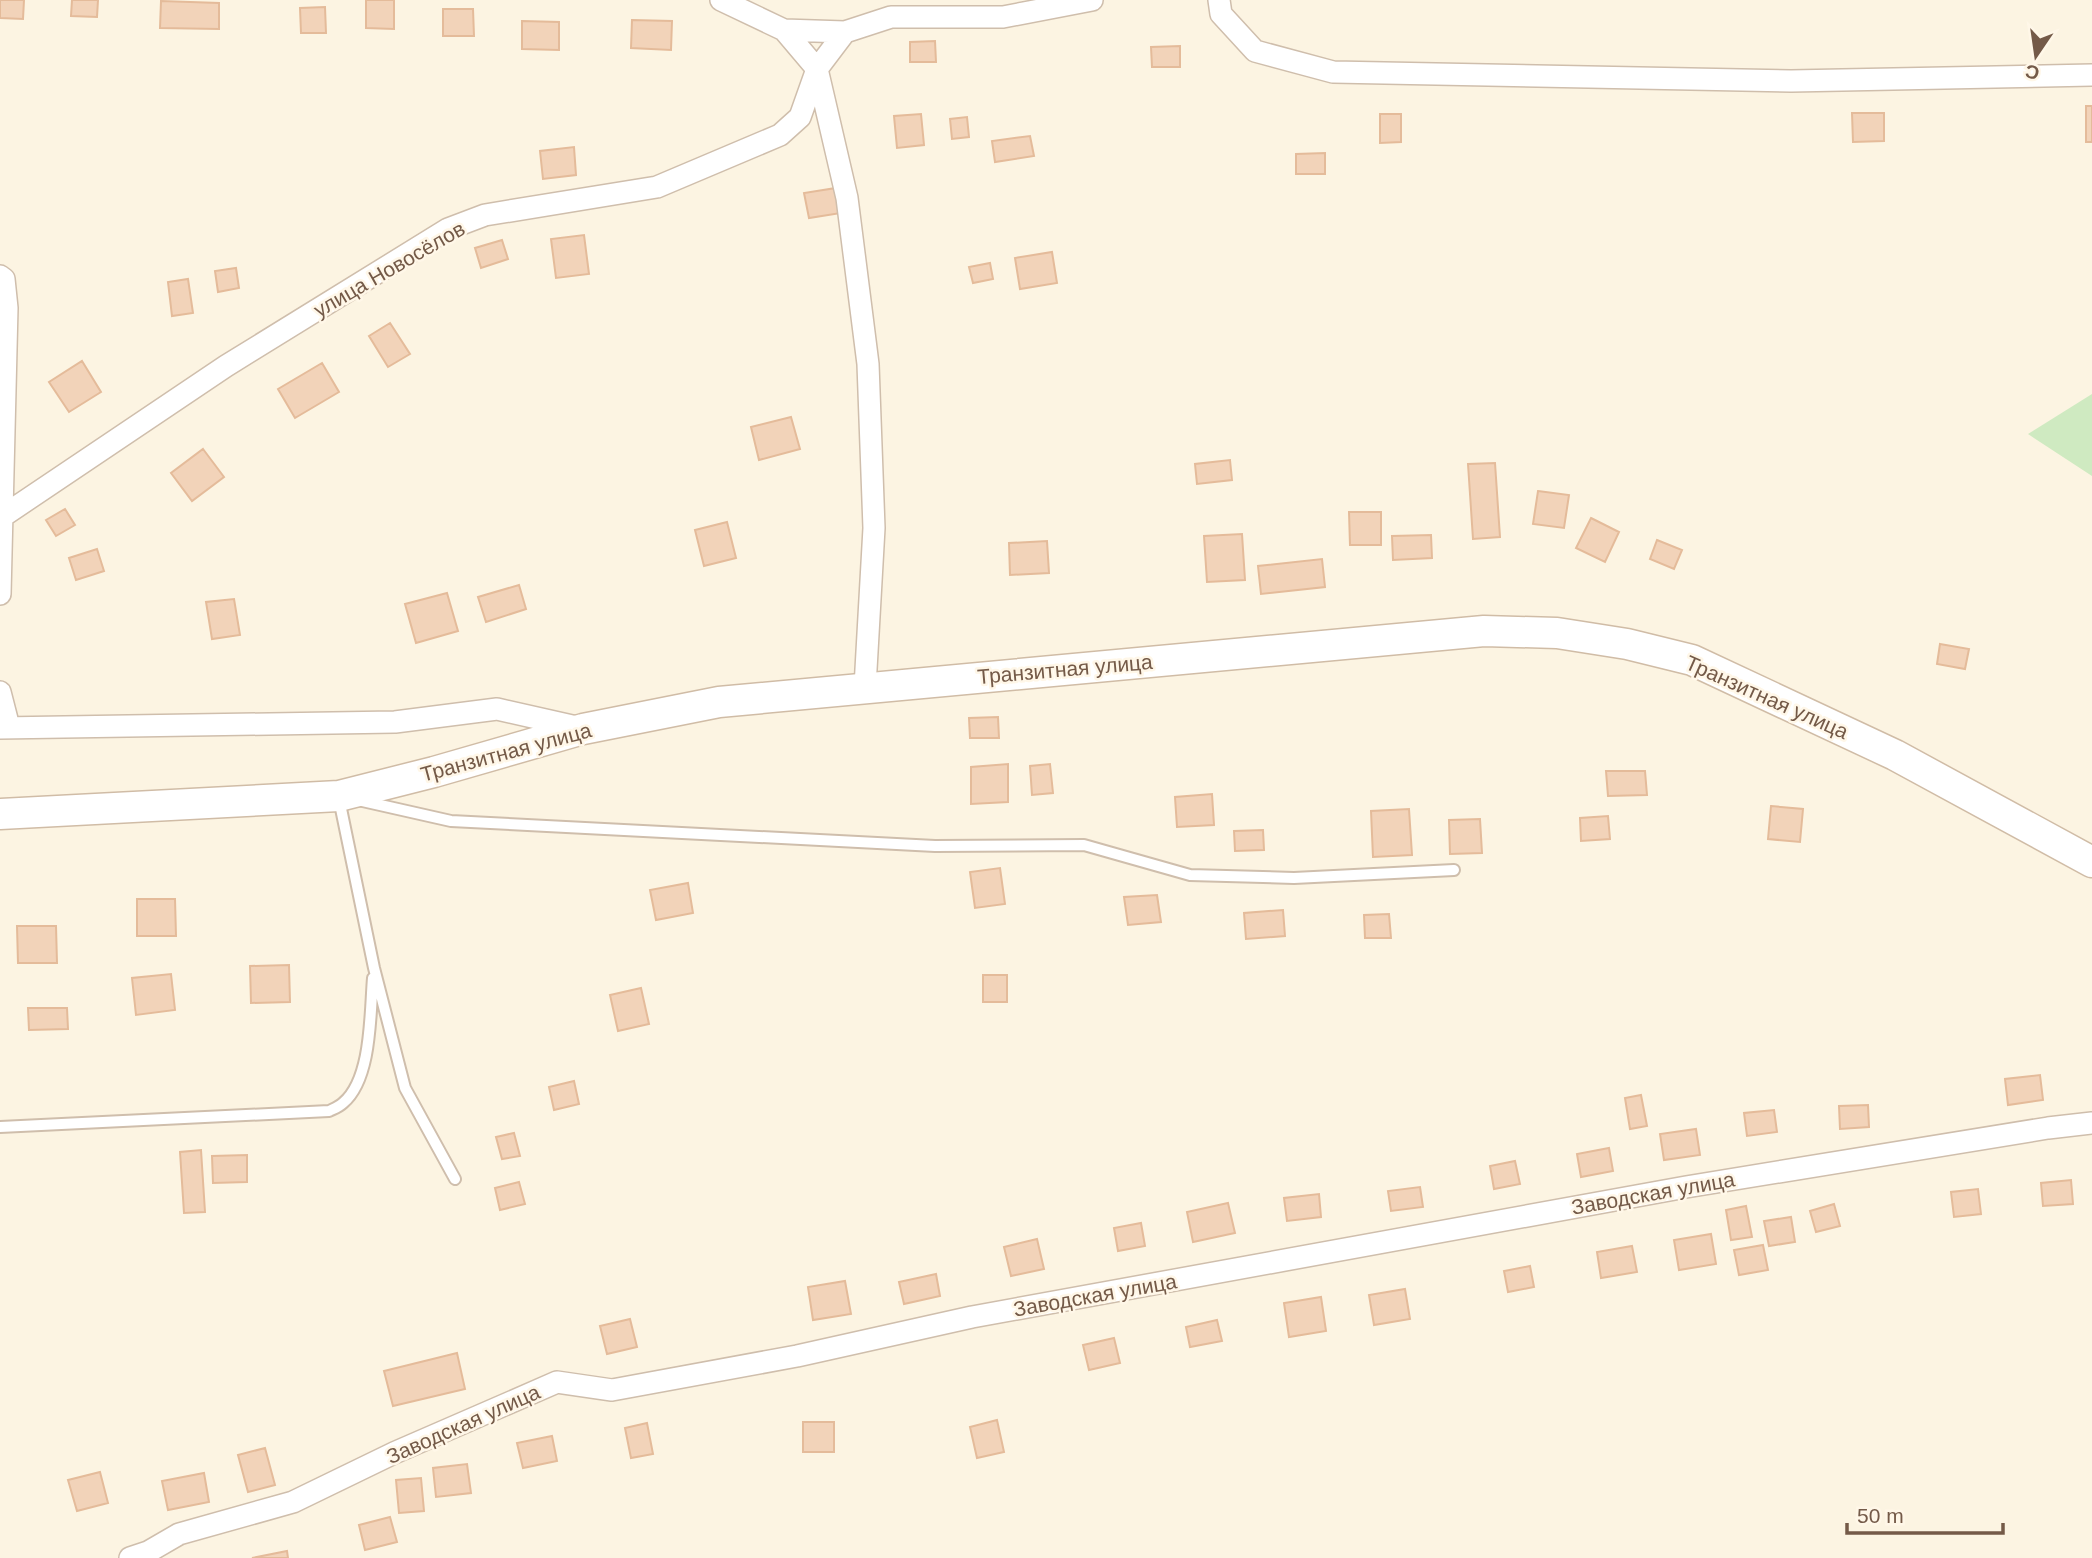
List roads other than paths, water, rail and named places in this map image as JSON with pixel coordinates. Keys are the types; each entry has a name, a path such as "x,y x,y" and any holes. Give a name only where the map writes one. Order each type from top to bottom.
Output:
{"main road":[{"name":"Транзитная улица","path":"0,814 339,796 583,729 719,702 1484,631 1557,633 1692,660 1895,755 2092,862"}],"street":[{"path":"721,0 784,30 845,32 891,17 1003,17 1092,0"},
{"path":"1219,0 1220,14 1255,51 1333,72 1791,81 2092,75"},
{"path":"784,30 817,69 847,198 868,364 874,528 865,687"},
{"name":"улица Новосёлов","path":"2,504 448,229 485,215 657,187 780,135 800,117 817,69 845,32"},
{"path":"0,276 4,279 7,308 0,593"},
{"path":"0,692 4,728 395,722 497,709 583,729"},
{"name":"Заводская улица","path":"130,1558 148,1552 179,1534 293,1503 394,1453 557,1382 612,1390 797,1356 972,1317 1659,1192 2092,1123"}],"lane":[{"path":"455,1180 405,1088 374,968 339,796 451,821 935,846 1084,845 1190,875 1294,878 1454,870"},
{"path":"0,1127 328,1111 343,1103 354,1088 366,1058 374,968"}]}
